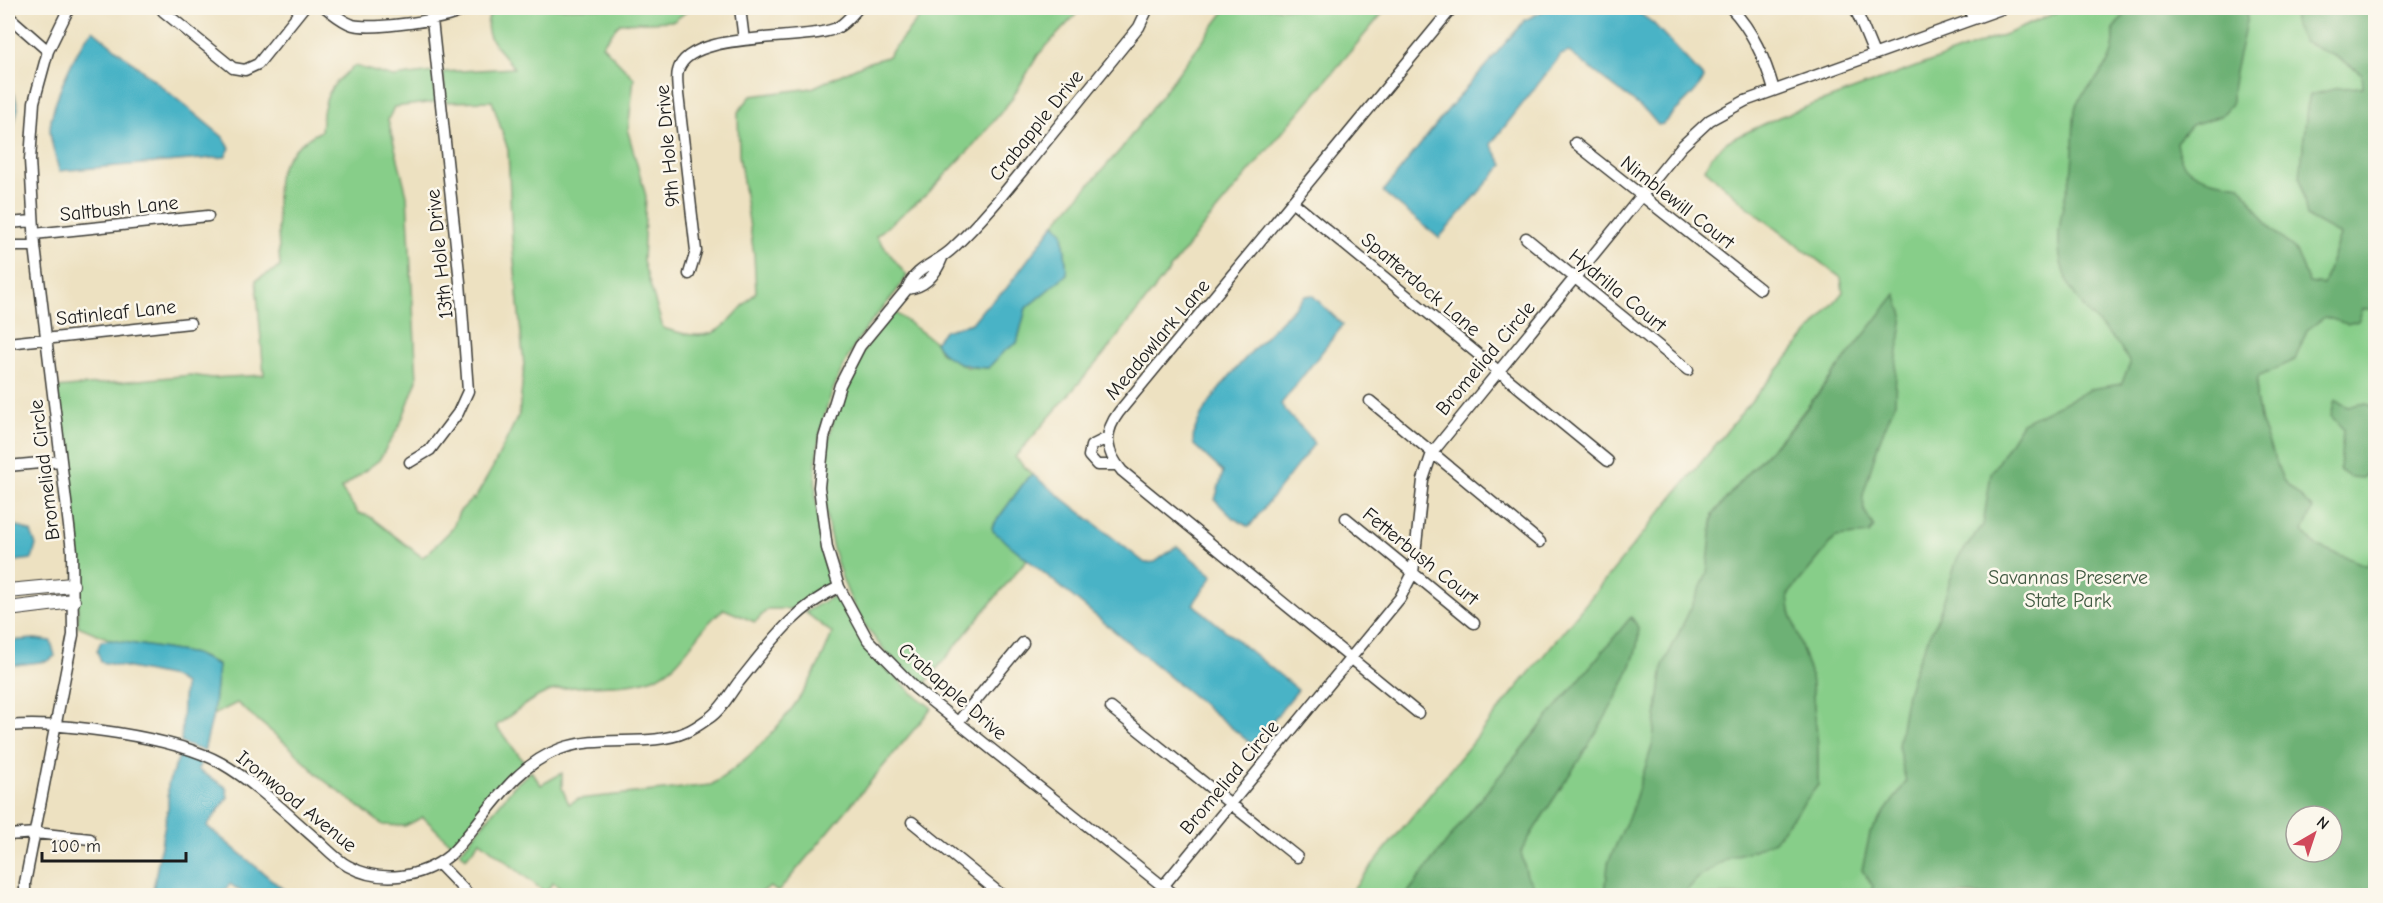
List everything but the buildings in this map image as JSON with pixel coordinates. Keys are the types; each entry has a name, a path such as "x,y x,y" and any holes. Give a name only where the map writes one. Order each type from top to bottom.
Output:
{"street":[{"name":"Bromeliad Circle","path":"26,896 25,883 70,659 73,601 72,551 45,337 33,222 30,160 34,102 48,51 69,8"},
{"path":"163,11 233,68 245,70 258,64 303,8"},
{"path":"326,8 354,25 432,20 459,14 466,8"},
{"path":"740,8 744,40"},
{"name":"9th Hole Drive","path":"689,273 696,251 678,94 678,70 687,57 702,48 744,40 817,34 836,29 858,8"},
{"name":"Crabapple Drive","path":"1148,8 1139,27 992,207 942,258 930,262 910,280 907,289 860,346 840,385 824,438 819,487 827,548 839,587 868,640 915,688 1175,896"},
{"name":"Meadowlark Lane","path":"1118,465 1097,465 1089,456 1094,444 1107,438 1111,424 1119,412 1294,203 1452,8"},
{"path":"1731,8 1743,20 1758,45 1774,90"},
{"path":"1855,8 1874,54"},
{"path":"1969,8 1973,19"},
{"name":"Bromeliad Circle","path":"1155,896 1400,598 1413,573 1423,480 1432,453 1682,146 1710,120 1739,104 2004,8"},
{"path":"8,16 48,51"},
{"name":"13th Hole Drive","path":"410,462 430,450 458,413 468,391 460,282 432,20"},
{"name":"Nimblewill Court","path":"1575,143 1760,290"},
{"name":"Spatterdock Lane","path":"1294,203 1608,461"},
{"name":"Saltbush Lane","path":"8,246 35,240 208,216"},
{"path":"8,223 33,222"},
{"name":"Hydrilla Court","path":"1526,238 1688,370"},
{"name":"Satinleaf Lane","path":"8,343 45,337 190,323"},
{"path":"1370,401 1540,542"},
{"path":"1107,438 1110,452 1118,465 1418,713"},
{"path":"8,466 61,460"},
{"name":"Fetterbush Court","path":"1346,518 1474,623"},
{"path":"8,591 72,585"},
{"name":"Ironwood Avenue","path":"8,726 56,724 165,743 220,762 260,790 347,866 378,876 406,876 439,864 459,846 511,782 524,770 550,753 589,742 656,738 686,732 712,716 782,629 802,608 839,587"},
{"path":"8,609 73,601"},
{"path":"958,722 1023,643"},
{"path":"1111,708 1297,857"},
{"path":"912,822 1003,896"},
{"path":"8,835 36,832 90,839"},
{"path":"439,864 470,896"}],"green space":[{"path":"493,8 691,8 674,21 620,23 602,45 634,78 628,132 646,196 643,261 663,328 681,333 707,335 725,325 756,292 754,255 739,155 738,112 751,96 812,88 866,63 887,57 927,8 1082,8 1038,55 1011,100 975,144 928,193 876,236 907,276 855,345 839,375 820,433 816,462 818,521 833,584 794,609 768,609 755,622 724,609 714,617 674,665 653,678 628,684 563,688 537,697 523,706 496,726 525,763 507,779 453,846 423,817 405,826 383,825 321,778 290,747 237,703 213,715 218,664 195,654 111,640 78,626 77,550 57,388 191,375 212,378 264,375 256,280 280,267 277,191 282,167 296,148 321,131 323,110 333,86 355,66 393,77 433,72 436,102 394,107 388,120 407,195 417,380 400,425 379,460 341,489 358,513 369,516 422,557 427,554 452,529 459,512 473,498 474,500 519,414 524,366 512,240 508,150 492,101 446,102 443,72 514,68 496,47 488,33 487,26"},
{"path":"1227,8 1387,8 1202,228 1104,354 1015,457 1033,475 1028,477 992,527 1027,559 926,682 941,697 939,700 895,662 862,621 845,584 832,545 825,505 825,461 836,411 848,377 859,357 893,311 935,342 940,352 966,367 988,368 1004,351 1017,343 1026,308 1067,274 1063,233 1055,223 1121,149"},
{"name":"Savannas Preserve State Park","path":"2066,8 2130,8 2113,29 2116,45 2147,8 2375,8 2375,895 1420,895 1540,726 1406,895 1347,896 1843,292 1841,278 1749,208 1705,169 1711,156 1728,141 1779,117 2014,31","holes":["1896,295 1711,538 1713,515 1743,478 1792,426"]},
{"path":"2130,8 2248,8 2232,91 2232,104 2221,116 2191,125 2176,142 2179,154 2183,163 2198,175 2207,179 2240,185 2271,229 2296,251 2309,283 2323,285 2340,235 2307,217 2300,177 2307,107 2310,95 2338,88 2363,87 2362,73 2335,56 2303,42 2294,24 2294,8 2375,8 2375,309 2363,309 2358,321 2347,324 2325,317 2307,330 2295,360 2258,377 2256,399 2261,423 2283,480 2313,509 2303,531 2315,545 2368,566 2375,546 2375,895 1869,895 1873,886 1862,870 1870,833 1906,782 1898,746 1907,693 1917,662 1938,618 1957,559 1983,525 1991,473 2022,423 2091,389 2121,384 2130,364 2117,344 2090,315 2072,290 2059,251 2060,222 2072,166 2075,107 2109,61 2114,41 2113,29"},
{"path":"1896,294 1903,315 1896,366 1895,403 1879,442 1863,495 1864,510 1874,527 1869,534 1836,537 1788,595 1790,611 1811,676 1818,745 1818,785 1774,841 1730,857 1697,879 1683,895 1605,895 1608,863 1632,809 1652,746 1663,666 1707,574 1713,515 1743,478 1793,426"},
{"path":"2335,400 2348,407 2366,404 2375,409 2375,460 2363,478 2349,477 2340,470 2343,429 2331,416"},
{"path":"837,594 864,644 911,692 932,708 778,892 770,887 754,896 567,895 553,882 546,893 480,841 466,858 460,852 514,786 531,771 541,785 562,773 562,788 569,804 578,799 711,785 750,755 784,719 799,699 823,656 832,633 805,612"},
{"path":"1631,617 1638,628 1636,649 1626,677 1592,740 1521,852 1527,876 1539,895 1406,895 1468,814"}],"water":[{"path":"1549,8 1632,8 1653,23 1704,78 1691,96 1663,124 1658,125 1647,112 1569,52 1561,55 1491,144 1503,165 1439,238 1383,192 1450,107 1525,20"},
{"path":"93,30 223,137 230,148 225,157 59,171 51,139 51,119 72,62"},
{"path":"8,88 14,93 18,108 10,142 8,174"},
{"path":"1055,223 1063,232 1067,274 1026,308 1017,343 1004,351 988,368 957,362 939,349 935,342 944,331 972,323 984,308 1006,289"},
{"path":"1312,295 1343,325 1281,404 1314,444 1249,527 1233,518 1215,500 1223,472 1194,445 1195,430 1203,412 1237,368 1305,296"},
{"path":"1033,475 1145,563 1155,562 1177,546 1213,576 1193,604 1298,690 1254,743 1249,742 993,531 992,527 1028,477"},
{"path":"8,526 18,526 31,532 36,545 32,559 8,562"},
{"path":"35,639 51,641 55,656 48,661 8,666 8,641"},
{"path":"111,640 195,654 218,665 213,715 204,751 181,743 184,684 173,677 101,662 97,651 101,641"},
{"path":"180,754 201,761 198,770 226,787 228,797 207,826 290,895 246,895 230,884 221,895 152,895 168,807 168,784"}]}
